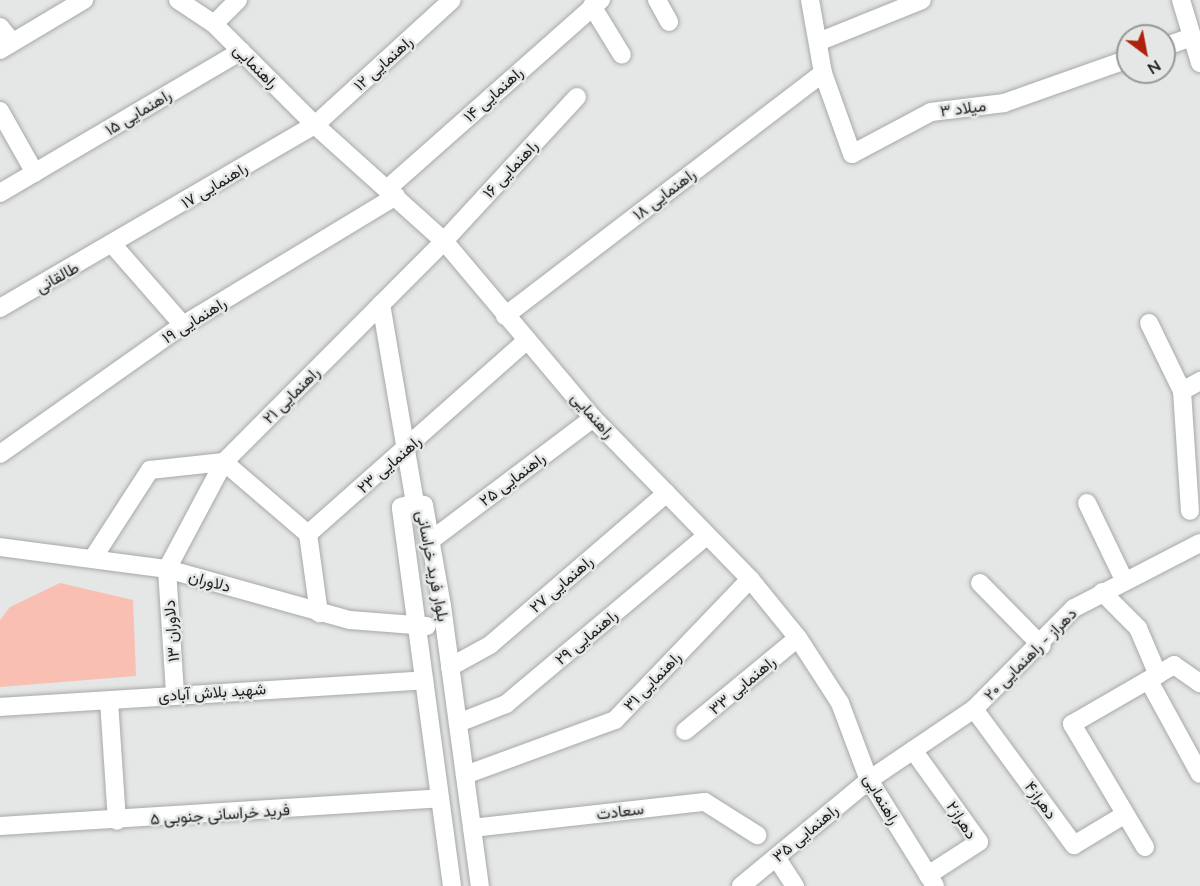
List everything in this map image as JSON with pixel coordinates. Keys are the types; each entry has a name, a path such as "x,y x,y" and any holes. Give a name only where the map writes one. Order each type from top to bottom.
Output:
{"street":[{"path":"0,27 6,46 84,0"},
{"name":"راهنمایی","path":"178,0 214,24 315,126 444,241 505,316 593,417 667,493 705,537 750,579 798,638 840,704 869,780 932,880"},
{"path":"214,24 238,0"},
{"name":"راهنمایی ۱۲","path":"315,126 452,0"},
{"path":"657,0 669,22"},
{"path":"810,0 823,73"},
{"path":"818,42 922,0"},
{"path":"1181,0 1189,38 1200,63"},
{"path":"597,3 622,55"},
{"name":"راهنمایی ۱۴","path":"392,193 597,3"},
{"path":"1176,43 1189,38"},
{"name":"راهنمایی ۱۵","path":"0,193 241,51"},
{"name":"میلاد ۳","path":"823,73 852,154 931,112 1004,103 1116,63"},
{"name":"راهنمایی ۱۸","path":"505,316 823,73"},
{"name":"راهنمایی ۱۶","path":"444,241 577,98"},
{"path":"0,111 34,173"},
{"name":"راهنمایی ۱۷","path":"113,245 315,126"},
{"name":"راهنمایی ۱۹","path":"0,454 183,325 392,193"},
{"name":"راهنمایی ۲۱","path":"167,569 224,462 444,241"},
{"path":"113,245 183,325"},
{"name":"طالقانی","path":"0,308 113,245"},
{"path":"381,304 415,502"},
{"path":"1149,323 1182,391 1190,511"},
{"name":"راهنمایی ۲۳","path":"308,534 406,450 527,340"},
{"path":"1182,391 1200,381"},
{"name":"راهنمایی ۲۵","path":"430,541 593,417"},
{"path":"93,558 150,470 224,462 308,534 318,613"},
{"name":"راهنمایی ۲۷","path":"450,667 490,645 667,493"},
{"name":"بلوار فرید خراسانی","path":"452,886 401,507 415,502 424,505 445,625 480,886"},
{"path":"1087,502 1124,580"},
{"name":"راهنمایی ۲۹","path":"458,723 506,704 705,537"},
{"name":"دهراز - راهنمایی ۲۰","path":"869,780 974,709 1041,646 1074,609 1124,580 1200,543"},
{"name":"دلاوران","path":"0,547 167,569 318,613 417,626 445,625"},
{"name":"دلاوران ۱۳","path":"167,569 175,693"},
{"name":"راهنمایی ۳۱","path":"465,775 615,720 750,579"},
{"path":"980,583 1041,646"},
{"path":"1102,592 1138,628 1153,678 1200,774"},
{"name":"راهنمایی ۳۳","path":"685,732 798,638"},
{"path":"1145,847 1072,724 1177,665 1200,683"},
{"name":"شهید بلاش آبادی","path":"0,707 109,701 175,693 424,680"},
{"path":"109,701 117,821"},
{"name":"دهراز۴","path":"974,709 1074,845 1124,815"},
{"name":"دهراز۲","path":"914,750 979,842 932,880"},
{"name":"راهنمایی ۳۵","path":"741,886 869,780"},
{"name":"فرید خراسانی جنوبی ۵","path":"0,826 117,821 440,798"},
{"name":"سعادت","path":"472,828 705,802 758,835"},
{"path":"776,857 795,886"}],"shaded area":[{"path":"60,583 133,600 136,676 0,687 0,620 10,607"}]}
